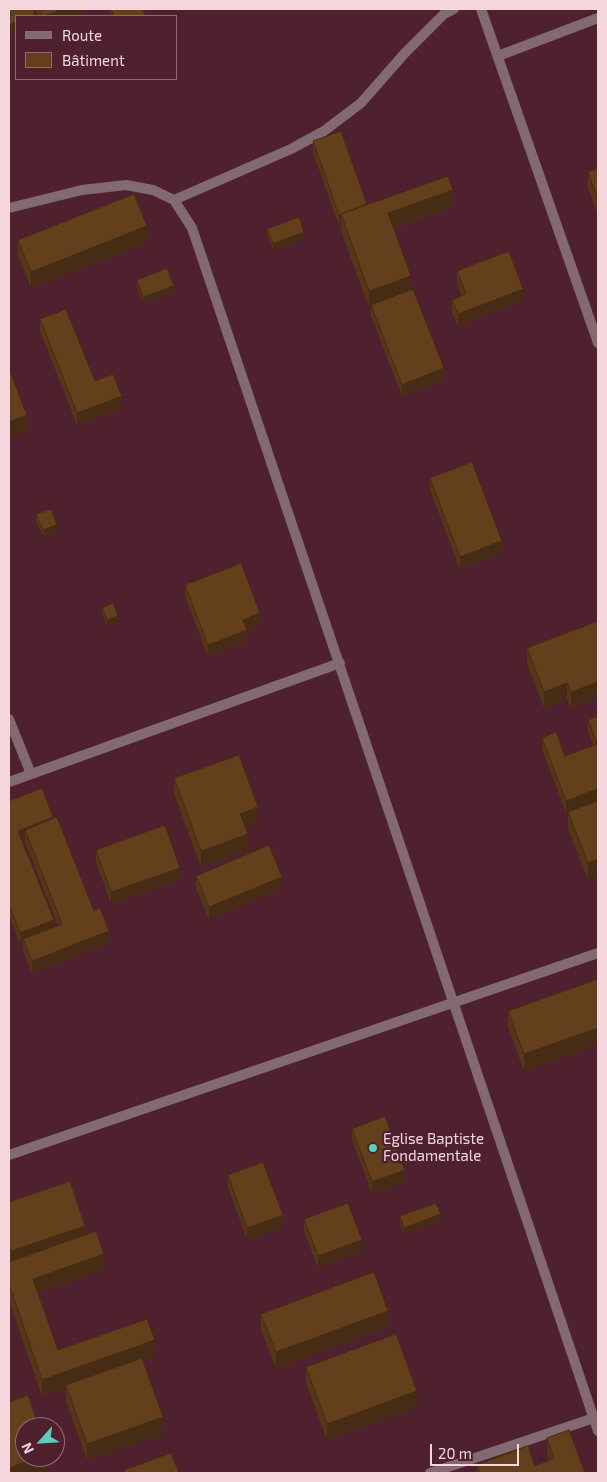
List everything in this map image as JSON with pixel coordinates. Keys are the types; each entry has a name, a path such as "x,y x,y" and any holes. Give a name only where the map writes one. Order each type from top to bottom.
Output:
{"street":[{"path":"174,200 291,149 324,131 361,103 404,54 444,14 454,9"},
{"path":"481,9 598,343"},
{"path":"498,56 598,18"},
{"path":"9,208 82,190 126,185 153,190 174,200 192,228 598,1431"},
{"path":"9,782 340,663"},
{"path":"9,719 31,774"},
{"path":"9,1155 598,953"},
{"path":"430,1473 594,1418"}],"building":[{"path":"9,9 33,9 35,14 15,15 15,22 9,25"},
{"path":"39,9 63,9 47,15 42,15"},
{"path":"111,9 142,9 145,15 114,15"},
{"path":"341,131 367,204 339,215 313,141"},
{"path":"598,168 598,200 588,172"},
{"path":"448,176 453,190 388,213 411,276 369,291 341,214"},
{"path":"134,194 147,226 31,272 18,240"},
{"path":"299,217 304,232 273,244 267,229"},
{"path":"509,251 523,289 458,314 452,300 466,294 457,271"},
{"path":"167,268 174,286 143,297 137,280"},
{"path":"413,289 444,368 402,385 371,305"},
{"path":"66,309 95,381 113,374 122,396 77,413 40,319"},
{"path":"9,369 27,415 9,422"},
{"path":"472,462 502,541 460,557 430,478"},
{"path":"51,509 57,525 43,530 36,514"},
{"path":"241,563 260,613 243,620 247,630 208,645 185,585"},
{"path":"113,603 118,616 107,620 102,608"},
{"path":"598,621 598,682 571,692 567,683 544,692 527,648"},
{"path":"598,716 598,789 566,801 542,738 556,732 565,756 597,744 588,720"},
{"path":"239,755 258,807 240,814 248,834 201,851 174,778"},
{"path":"42,788 53,817 18,831 54,920 20,933 9,904 9,801"},
{"path":"598,801 598,859 588,863 568,812"},
{"path":"57,817 94,911 100,908 109,931 32,961 23,939 62,924 25,830"},
{"path":"165,825 180,868 111,892 96,850"},
{"path":"269,845 282,877 209,907 196,876"},
{"path":"598,979 598,1028 524,1054 508,1011"},
{"path":"385,1116 405,1170 372,1182 352,1129"},
{"path":"263,1162 283,1215 247,1228 228,1175"},
{"path":"70,1181 85,1226 11,1251 9,1244 9,1202"},
{"path":"348,1203 362,1240 318,1256 304,1219"},
{"path":"436,1203 441,1214 404,1228 400,1216"},
{"path":"96,1231 104,1254 33,1279 58,1350 147,1319 155,1340 42,1380 9,1284 9,1262"},
{"path":"374,1272 388,1311 276,1352 261,1314"},
{"path":"396,1334 417,1391 327,1424 306,1367"},
{"path":"142,1358 163,1417 87,1444 66,1385"},
{"path":"28,1395 36,1417 15,1417 15,1466 9,1468 9,1402"},
{"path":"569,1430 585,1473 480,1473 477,1465 528,1446 535,1466 554,1458 547,1438"},
{"path":"171,1453 179,1473 125,1473 124,1470"}],"place":[{"name":"Eglise Baptiste Fondamentale","path":"373,1148"}]}
